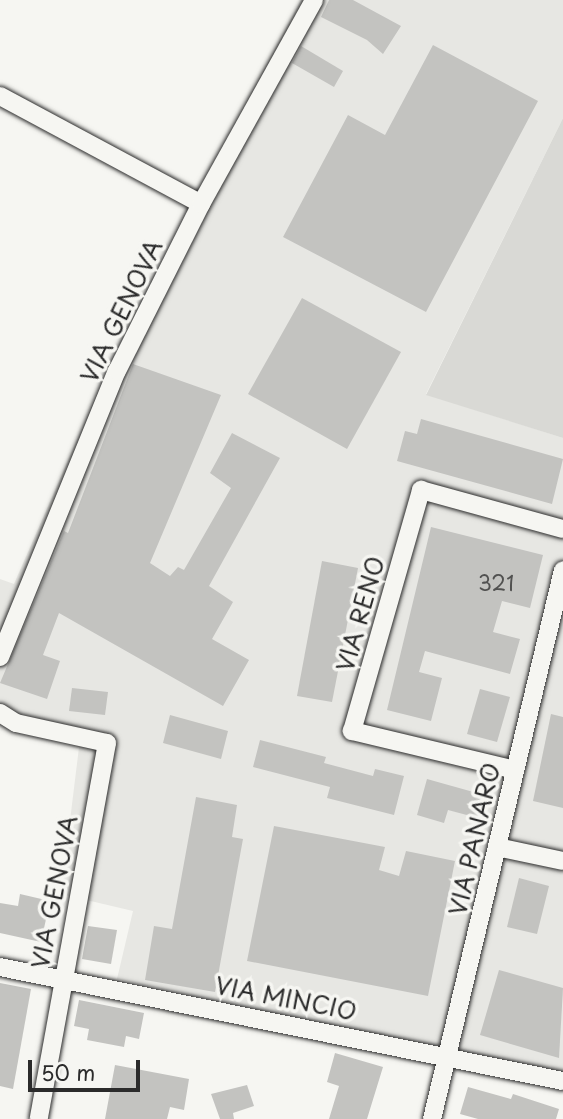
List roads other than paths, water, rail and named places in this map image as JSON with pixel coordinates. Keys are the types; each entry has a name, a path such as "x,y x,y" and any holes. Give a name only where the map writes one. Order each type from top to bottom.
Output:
{"street":[{"name":"VIA GENOVA","path":"0,657 117,371 201,204 314,0"},
{"path":"0,96 201,204"},
{"name":"VIA RENO","path":"515,771 352,731 421,490 563,529"},
{"name":"VIA PANARO","path":"432,1119 450,1055 563,570"},
{"name":"VIA GENOVA","path":"0,713 16,723 107,743 39,1119"},
{"path":"497,847 563,861"},
{"name":"VIA MINCIO","path":"0,967 450,1055 563,1081"}]}
